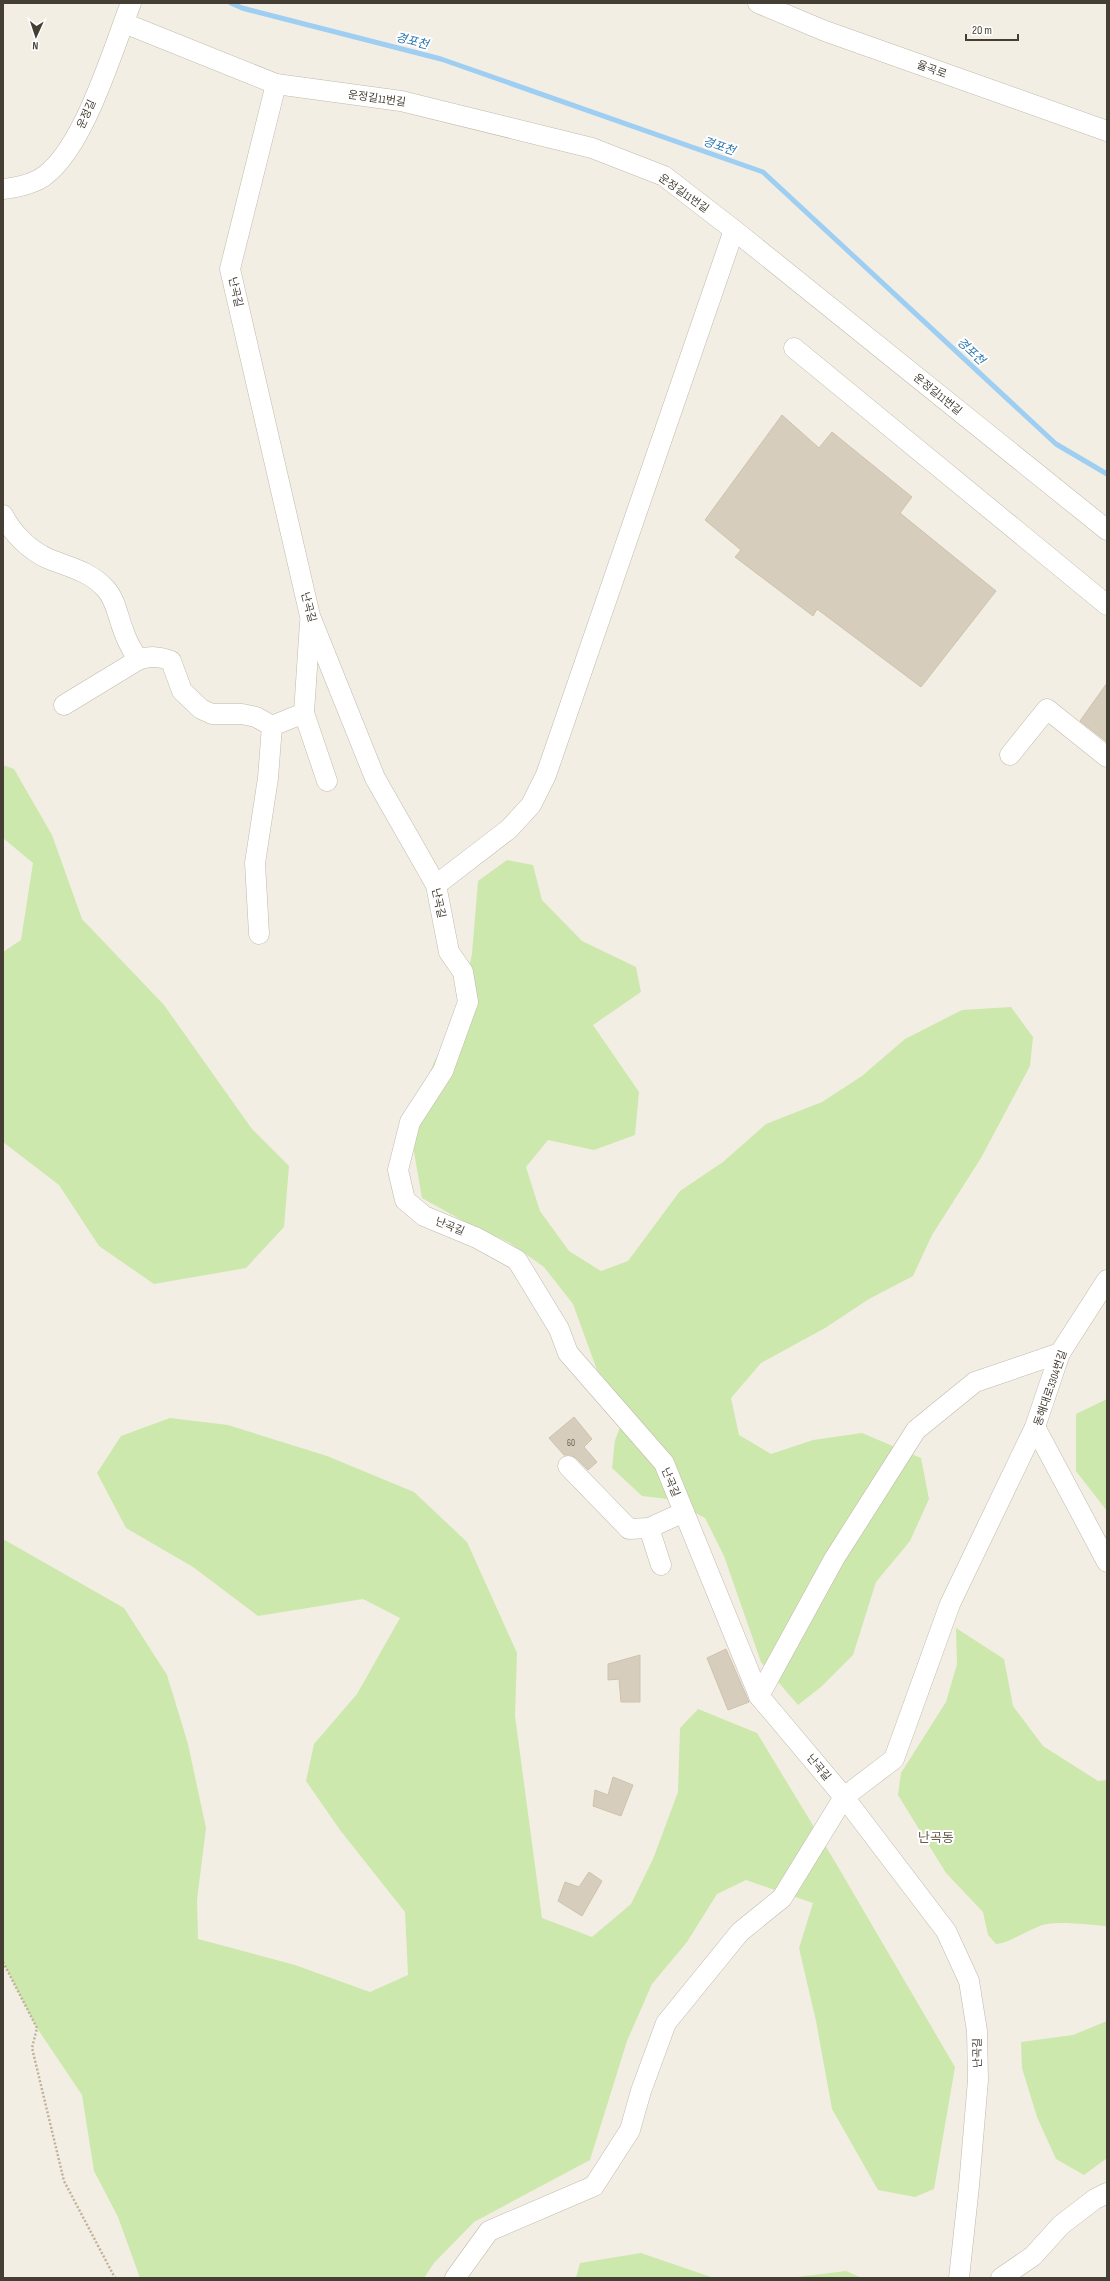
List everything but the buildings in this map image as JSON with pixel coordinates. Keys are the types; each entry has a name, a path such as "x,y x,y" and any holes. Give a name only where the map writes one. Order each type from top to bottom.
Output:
{"street":[{"name":"율곡로","path":"758,3 825,31 1107,131"},
{"name":"운정길11번길","path":"128,12 276,84 401,101 592,148 664,176 734,230 1107,530"},
{"name":"운정길","path":"3,189 17,188 39,179 59,162 75,138 88,113 128,12"},
{"name":"난곡길","path":"276,84 230,269 310,616 375,778 436,885 449,952 463,972 468,1002 443,1071 410,1122 398,1170 405,1200 424,1216 478,1238 517,1260 559,1329 568,1353 664,1463 759,1696 844,1797 946,1931 969,1981 977,2031 978,2080 969,2186 958,2278"},
{"path":"436,885 509,829 531,805 546,775 734,230"},
{"path":"794,348 1106,602"},
{"path":"3,515 9,526 31,548 47,558 74,567 93,577 106,589 118,614 123,632 138,660"},
{"path":"310,616 304,713 326,780"},
{"path":"64,705 138,660 148,656 162,657 171,661 182,691 201,709 212,714 242,714 256,717 272,726"},
{"path":"1010,754 1047,709 1107,757"},
{"path":"272,726 304,713"},
{"path":"259,934 255,863 268,778 272,726"},
{"name":"동해대로3304번길","path":"1107,1280 1060,1354 1035,1427 1107,1562"},
{"path":"759,1696 834,1559 916,1430 975,1382 1060,1354"},
{"path":"455,2278 459,2269 489,2231 594,2186 630,2130 641,2090 666,2023 740,1932 782,1898 844,1797 894,1759 950,1604 1035,1427"},
{"path":"568,1466 629,1529 648,1528 684,1512"},
{"path":"648,1528 661,1565"},
{"path":"1001,2278 1033,2256 1061,2225 1095,2199 1107,2193"}],"path":[{"path":"3,1962 37,2028 32,2048 64,2180 115,2278"}],"green space":[{"path":"3,765 14,769 52,835 82,919 164,1005 252,1129 289,1166 284,1227 246,1268 154,1284 99,1246 59,1185 3,1142 3,952 21,940 33,863 3,838"},
{"path":"507,860 533,865 542,900 582,941 636,967 641,992 593,1025 639,1092 635,1135 594,1150 548,1140 526,1167 540,1211 569,1251 601,1271 628,1261 680,1191 723,1162 766,1124 822,1102 862,1076 905,1039 962,1010 1011,1007 1033,1037 1030,1066 981,1158 932,1235 913,1276 869,1299 825,1328 761,1363 731,1398 739,1435 771,1454 813,1440 862,1433 921,1458 929,1499 910,1541 876,1582 853,1655 821,1687 798,1705 761,1662 724,1556 705,1518 668,1499 642,1496 612,1468 615,1440 628,1407 597,1370 573,1304 544,1267 510,1243 465,1222 422,1198 409,1123 435,1060 454,1032 472,954 478,881"},
{"path":"1107,1399 1107,1511 1076,1471 1076,1414"},
{"path":"170,1418 228,1425 327,1456 414,1492 467,1542 517,1653 515,1716 542,1918 592,1937 631,1904 653,1859 678,1792 680,1728 698,1709 757,1733 834,1860 955,2067 934,2189 915,2197 878,2190 832,2109 816,2021 799,1948 813,1903 746,1880 717,1894 687,1942 652,1984 627,2041 590,2160 474,2222 434,2263 424,2278 140,2278 118,2217 94,2171 82,2095 37,2028 3,1962 3,1539 124,1608 167,1675 188,1744 206,1828 197,1900 198,1939 295,1965 370,1992 408,1975 405,1912 340,1830 306,1781 314,1744 357,1694 400,1618 363,1599 258,1616 193,1567 126,1528 97,1473 121,1436"},
{"path":"956,1628 1004,1659 1013,1706 1043,1746 1098,1781 1107,1780 1107,1926 1069,1923 1047,1924 1034,1928 1007,1941 996,1944 988,1935 983,1912 946,1873 898,1795 901,1773 946,1702 957,1664"},
{"path":"1107,2021 1107,2158 1084,2175 1056,2159 1037,2117 1022,2068 1021,2042 1073,2035"},
{"path":"641,2253 714,2278 576,2278 580,2263"},
{"path":"846,2271 862,2278 789,2278"}],"waterway":[{"name":"경포천","path":"231,3 242,8 441,59 763,172 1056,444 1107,474"}],"district":[{"name":"난곡동","path":"936,1837"}]}
